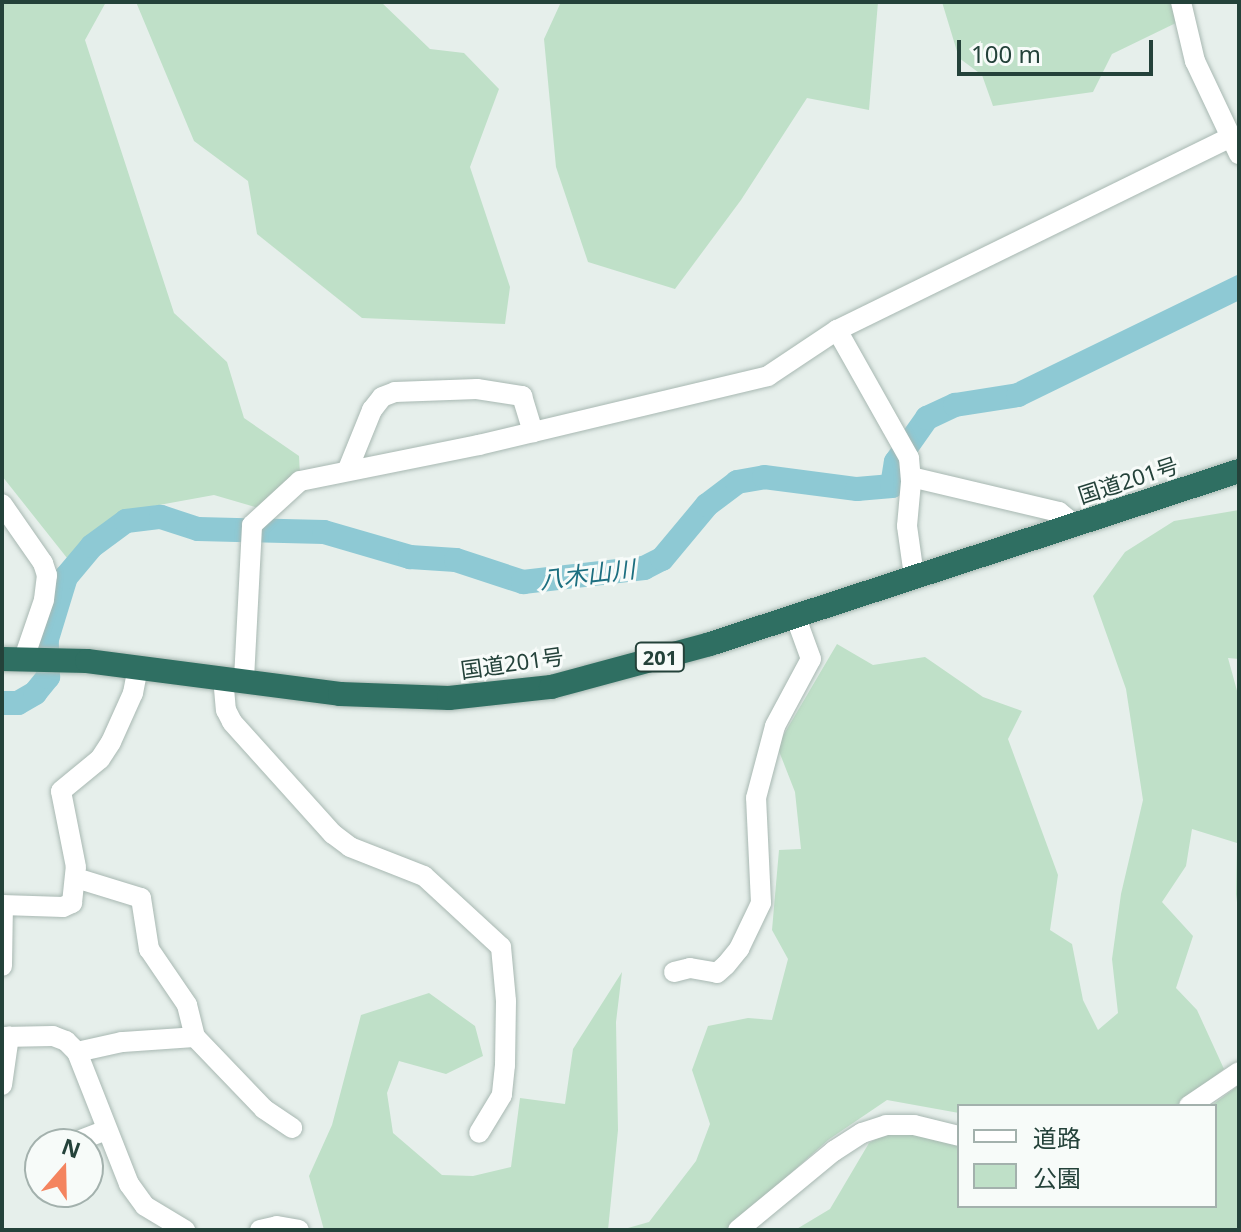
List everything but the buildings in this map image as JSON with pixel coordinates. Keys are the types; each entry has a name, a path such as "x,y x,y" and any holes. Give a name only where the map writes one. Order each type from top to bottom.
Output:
{"highway":[{"name":"国道201号","path":"20,658 138,667 340,694 449,698 551,687 710,644 1239,471"}],"street":[{"path":"479,1133 502,1095 506,1001 501,947 465,910 424,876 350,847 333,834 232,722 226,710 252,531 300,481 533,432 768,376 837,330 1235,146 1195,61 1181,2"},
{"path":"837,330 906,459 907,526 914,576"},
{"path":"348,469 372,410 382,397 395,392 477,389 522,396 533,432"},
{"path":"906,459 1059,512 1074,524"},
{"path":"2,504 43,563 47,575 44,600 20,658"},
{"path":"674,972 690,968 717,973 739,949 761,903 756,798 775,726 811,659 795,615"},
{"path":"2,966 3,905 69,906 74,897 76,878 61,791 100,759 111,742 133,693 138,667"},
{"path":"76,878 141,898 149,949 187,1005 195,1037 264,1109 292,1128"},
{"path":"2,1085 6,1036 53,1036 66,1041 77,1052 129,1184 145,1206 185,1230"},
{"path":"77,1052 122,1042 195,1037"},
{"path":"1192,1104 1239,1072"},
{"path":"738,1230 834,1151 862,1133 886,1125 914,1125 957,1136"},
{"path":"260,1230 277,1226 299,1230"}],"green space":[{"path":"2,2 106,2 85,40 174,313 227,362 244,418 299,456 300,475 265,510 214,495 126,511 71,563 2,476"},
{"path":"136,2 381,2 430,49 464,53 499,89 470,167 510,287 505,324 362,318 257,234 248,181 194,141"},
{"path":"561,2 878,2 869,110 807,98 741,200 675,289 588,262 556,167 544,39"},
{"path":"942,2 1183,2 1180,21 1112,54 1093,92 993,106 982,75 959,58"},
{"path":"1239,510 1239,659 1228,658 1239,698 1239,919 1237,843 1192,829 1186,866 1162,902 1193,936 1176,988 1197,1010 1224,1069 1180,1104 957,1104 957,1113 887,1100 828,1140 727,1230 621,1230 649,1222 696,1161 710,1124 692,1070 708,1026 748,1018 772,1020 788,959 772,930 779,850 801,849 795,792 777,746 837,644 873,665 925,657 983,697 1022,711 1008,739 1058,875 1050,930 1072,944 1083,1000 1098,1030 1118,1013 1112,959 1121,894 1143,800 1126,689 1093,596 1125,552 1174,521"},
{"path":"622,972 616,1022 618,1130 608,1230 324,1230 309,1176 332,1125 361,1015 429,993 475,1026 483,1056 446,1074 399,1061 387,1093 393,1133 442,1175 473,1176 511,1167 520,1098 565,1104 573,1049"},
{"path":"1239,1085 1239,1230 795,1230 830,1209 869,1143 905,1123 957,1135 957,1208 1217,1208 1217,1104 1214,1104"}],"waterway":[{"name":"八木山川","path":"2,703 18,703 35,693 48,677 47,639 66,577 92,546 126,521 161,517 198,529 324,532 410,557 456,560 523,582 644,568 662,559 707,505 737,482 764,477 857,489 892,486 896,462 927,418 955,405 1018,395 1239,287"}]}
